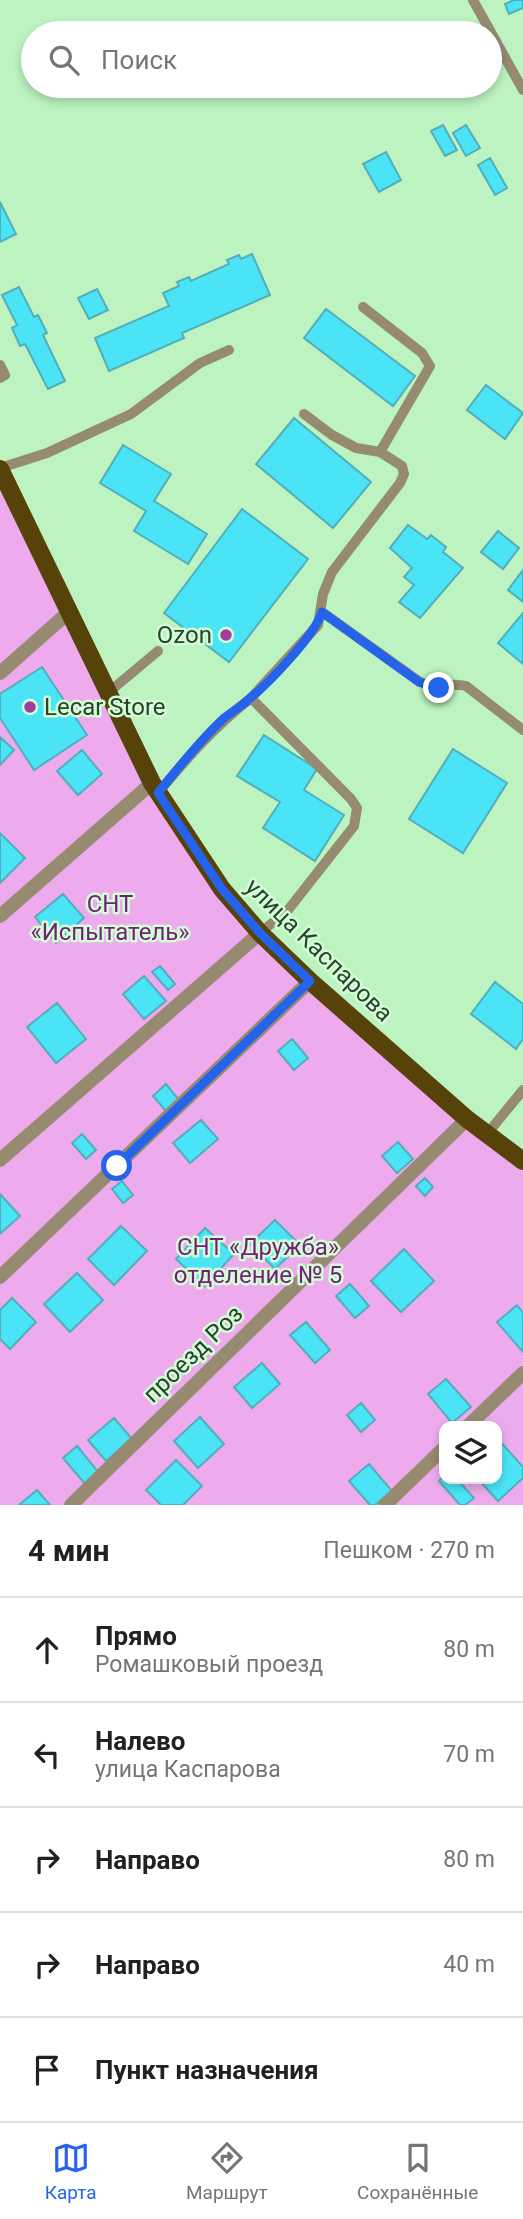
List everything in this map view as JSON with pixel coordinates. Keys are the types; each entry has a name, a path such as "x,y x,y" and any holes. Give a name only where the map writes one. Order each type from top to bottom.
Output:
{"main road":[{"name":"улица Каспарова","path":"0,468 155,788 222,889 260,933 310,981 467,1119 523,1161"}],"street":[{"path":"0,673 70,611"},
{"path":"0,916 155,788"},
{"path":"0,1160 260,933"},
{"path":"0,1277 310,981"},
{"name":"проезд Роз","path":"71,1505 467,1119"},
{"path":"473,1421 523,1374"},
{"path":"385,1505 439,1453"}],"lane":[{"path":"473,0 485,21"},
{"path":"502,52 523,90"},
{"path":"363,307 422,353 430,366 380,452"},
{"path":"0,468 47,453 131,414 200,363 229,350"},
{"path":"0,365 5,375 0,378"},
{"path":"155,788 224,719 251,698 318,625 323,594 332,572 400,483 404,474 402,466 380,452 356,448 332,435 304,414"},
{"path":"322,612 419,682 439,688 456,683 466,686 523,730"},
{"path":"109,692 158,651"},
{"path":"251,698 357,808 354,826 288,910 260,933"},
{"path":"488,1134 523,1090"}],"green space":[{"name":"СНТ «Дружба» отделение № 5","path":"0,469 133,740 260,933 523,1161 523,1505 0,1505"}],"building":[{"path":"523,0 523,8 509,14 505,4"},
{"path":"443,125 457,150 445,156 431,131"},
{"path":"466,125 480,148 466,156 453,133"},
{"path":"386,152 401,180 379,192 363,164"},
{"path":"490,158 507,188 495,195 478,165"},
{"path":"0,202 16,234 0,242"},
{"path":"252,254 270,295 182,333 184,338 109,371 95,338 169,306 163,293 179,286 177,282 189,277 191,281 229,264 227,260 239,255 241,259"},
{"path":"19,287 34,317 38,315 47,333 43,335 65,381 48,389 25,344 20,346 12,328 17,325 2,295"},
{"path":"97,289 108,310 89,319 78,298"},
{"path":"326,309 415,376 393,406 304,338"},
{"path":"486,385 523,413 505,439 467,410"},
{"path":"294,418 371,482 333,528 256,464"},
{"path":"123,445 171,474 154,501 207,534 188,564 134,531 146,511 100,483"},
{"path":"242,509 308,559 229,662 164,613"},
{"path":"408,525 427,539 431,535 446,547 443,552 463,568 420,618 399,602 414,585 404,577 412,568 390,548"},
{"path":"498,531 519,548 503,569 481,552"},
{"path":"523,570 523,602 508,590"},
{"path":"523,613 523,664 498,643"},
{"path":"42,667 87,735 34,770 0,718 0,694"},
{"path":"264,735 317,769 304,790 344,815 315,861 263,828 280,802 237,776"},
{"path":"0,737 14,750 0,765"},
{"path":"453,749 507,783 463,853 409,819"},
{"path":"82,750 102,774 78,795 57,771"},
{"path":"0,833 25,858 0,883"},
{"path":"63,894 84,918 56,943 35,917"},
{"path":"160,966 175,984 168,990 152,972"},
{"path":"144,976 166,1001 144,1019 123,994"},
{"path":"495,982 523,1004 523,1039 516,1049 471,1014"},
{"path":"57,1003 86,1039 56,1063 27,1027"},
{"path":"292,1039 308,1058 294,1070 278,1051"},
{"path":"166,1084 179,1100 166,1111 153,1096"},
{"path":"201,1120 218,1139 190,1163 173,1143"},
{"path":"82,1134 96,1150 86,1159 72,1143"},
{"path":"398,1142 413,1159 397,1173 382,1156"},
{"path":"425,1178 433,1187 425,1196 416,1186"},
{"path":"122,1181 133,1195 123,1203 112,1189"},
{"path":"0,1194 20,1216 0,1234"},
{"path":"275,1220 300,1245 275,1269 250,1244"},
{"path":"121,1226 147,1251 114,1285 88,1259"},
{"path":"205,1228 234,1254 205,1286 176,1259"},
{"path":"404,1249 434,1281 401,1312 371,1281"},
{"path":"77,1273 103,1300 70,1332 44,1304"},
{"path":"350,1284 369,1306 355,1318 336,1296"},
{"path":"12,1298 36,1322 10,1349 0,1339 0,1310"},
{"path":"517,1305 523,1313 523,1352 497,1322"},
{"path":"306,1322 330,1350 315,1363 290,1335"},
{"path":"262,1363 280,1384 252,1408 234,1387"},
{"path":"446,1379 471,1407 454,1421 450,1421 428,1394"},
{"path":"361,1403 375,1420 361,1432 347,1415"},
{"path":"200,1417 224,1444 198,1468 174,1441"},
{"path":"114,1418 132,1439 106,1461 88,1440"},
{"path":"502,1444 523,1467 523,1478 498,1501 483,1484 502,1484"},
{"path":"77,1446 99,1473 86,1485 63,1458"},
{"path":"176,1460 202,1486 183,1505 161,1505 146,1490"},
{"path":"369,1464 392,1491 375,1505 370,1505 349,1481"},
{"path":"442,1484 461,1484 474,1498 465,1505 460,1505"},
{"path":"37,1490 50,1505 19,1505"}],"place":[{"name":"Ozon","path":"226,635"},
{"name":"Lecar Store","path":"30,707"}],"route":[{"path":"117,1166 310,981 260,933 222,889 158,793 190,754 224,719 251,698 283,664 318,625 322,612 419,682 439,688"}],"park label":[{"name":"СНТ «Испытатель»","path":"110,918"}]}
